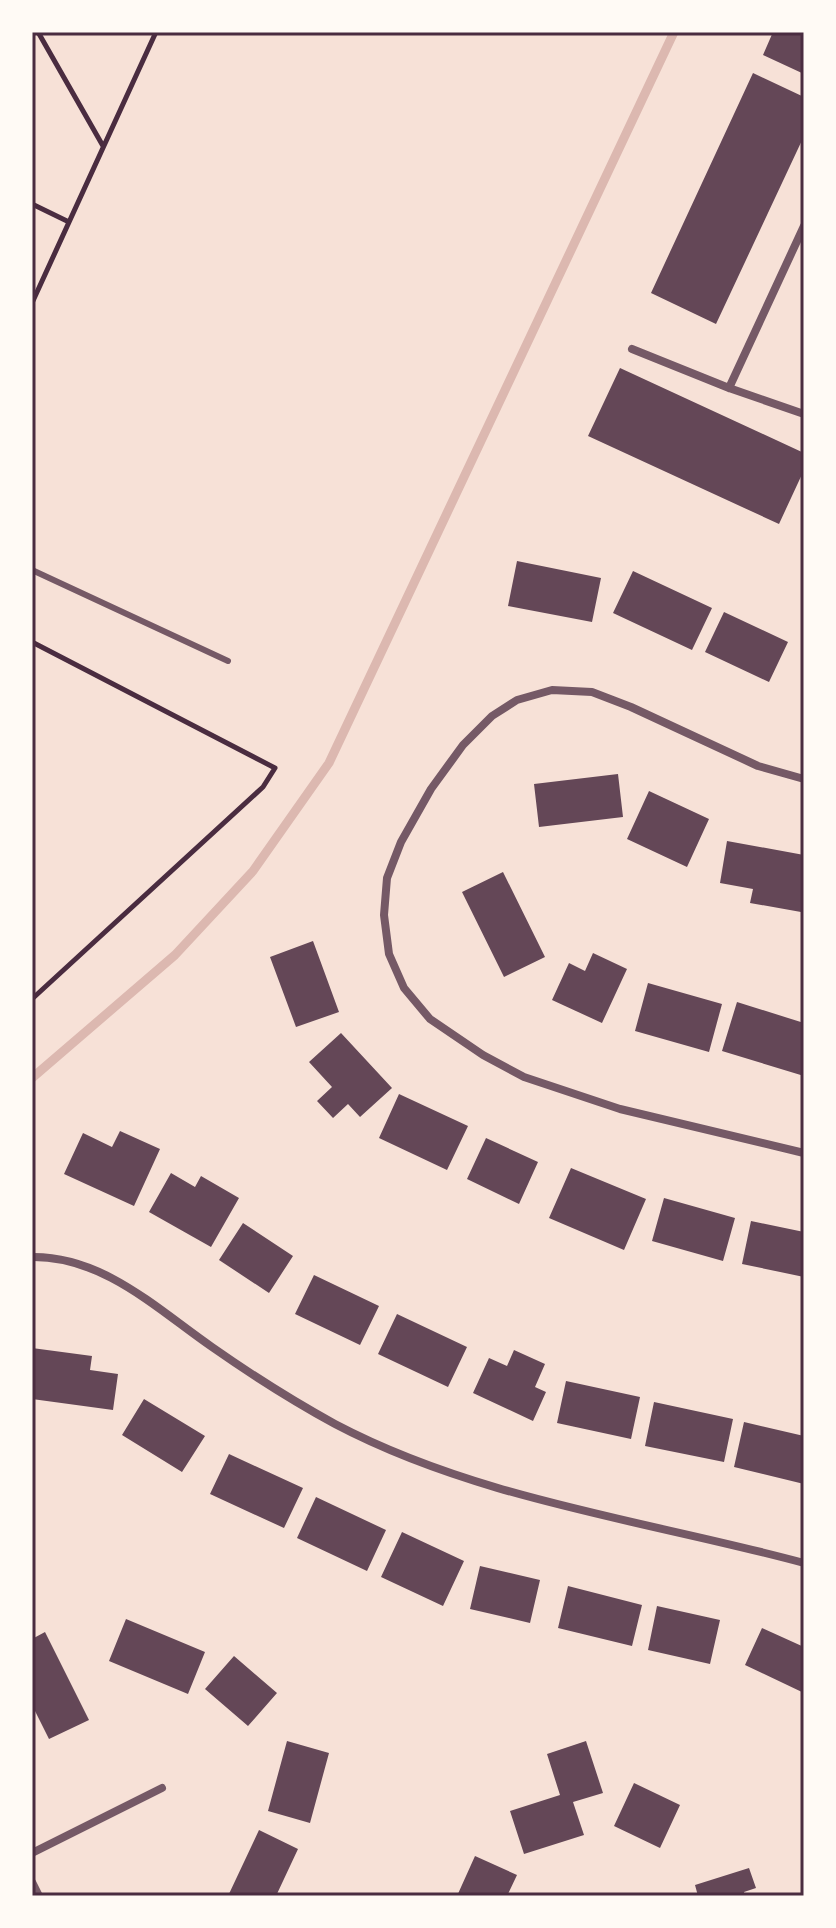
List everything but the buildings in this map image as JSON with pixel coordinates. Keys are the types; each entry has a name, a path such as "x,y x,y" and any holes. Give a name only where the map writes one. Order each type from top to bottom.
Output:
{"street":[{"path":"729,388 804,226"},
{"path":"632,349 804,414"},
{"path":"804,779 758,766 592,692 552,690 517,700 492,716 463,745 431,789 401,842 387,878 384,915 389,954 404,988 430,1019 483,1055 524,1077 561,1091 620,1109 804,1153"},
{"path":"32,1257 73,1261 110,1277 289,1398 339,1426 400,1453 521,1495 804,1563"},
{"path":"32,1853 162,1788"},
{"path":"32,1882 39,1896"}],"lane":[{"path":"32,570 228,661"}],"path":[{"path":"48,32 40,34 103,147"},
{"path":"32,303 155,33"},
{"path":"32,204 69,222"},
{"path":"32,642 275,768 263,787 32,999"}],"waterway":[{"path":"32,1078 175,955 253,871 329,763 674,32"}]}
